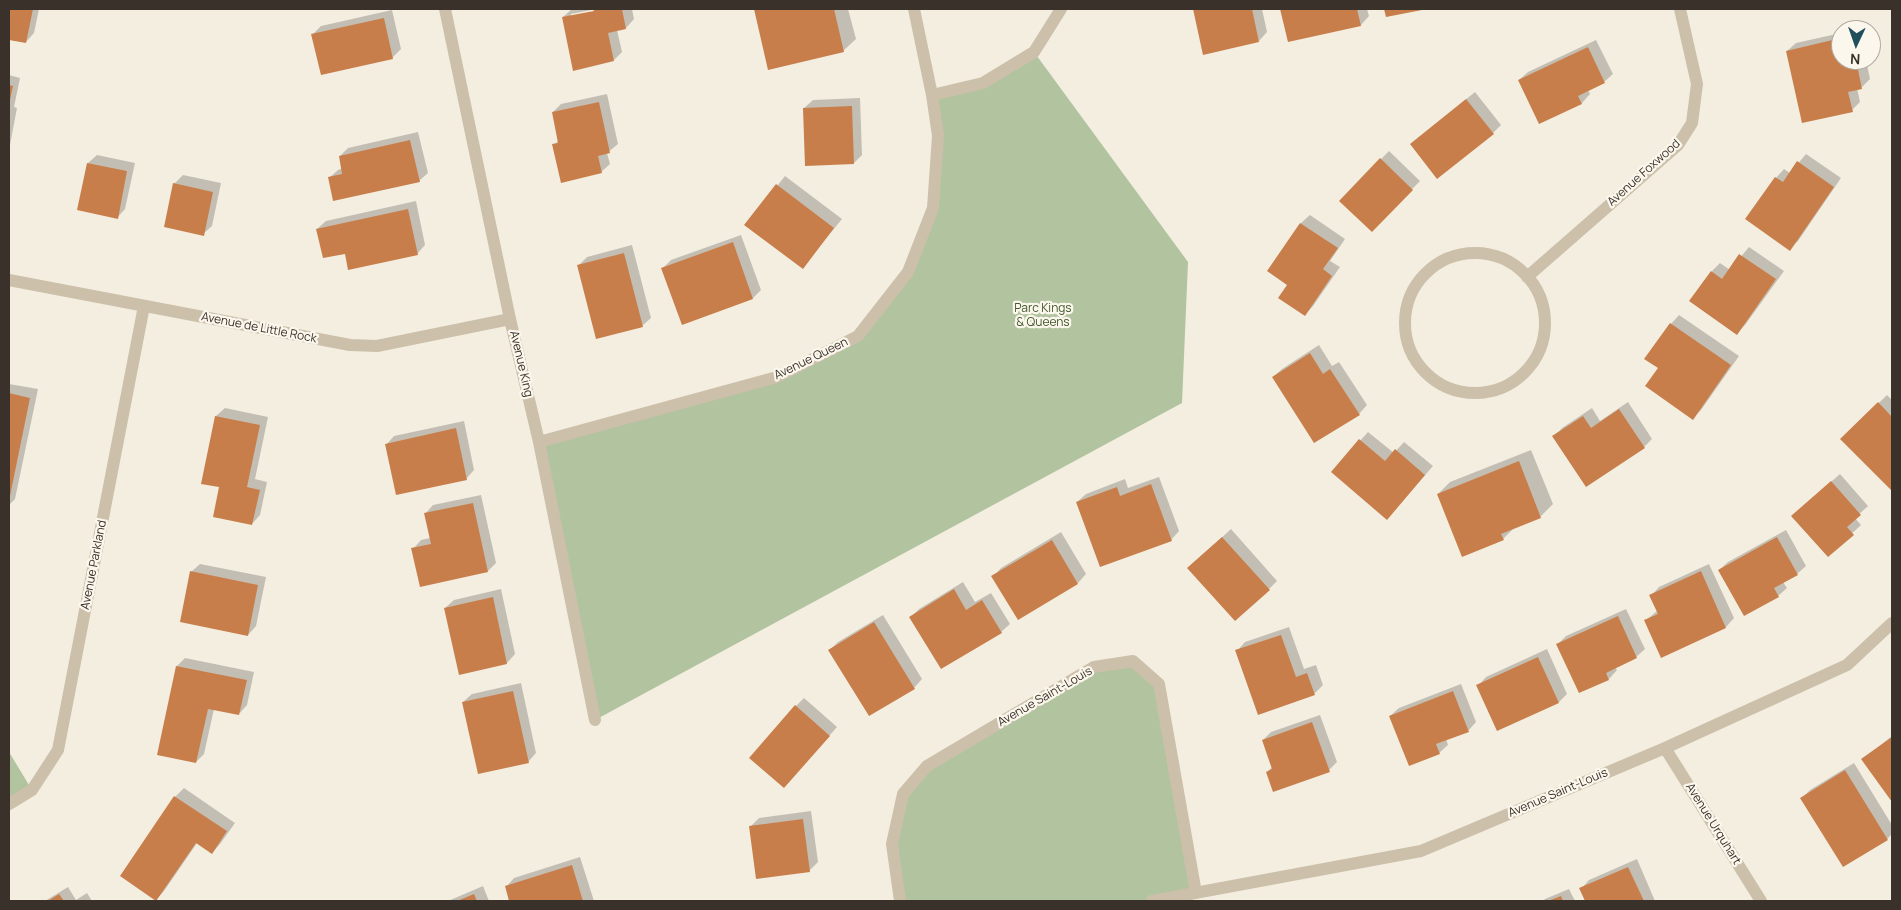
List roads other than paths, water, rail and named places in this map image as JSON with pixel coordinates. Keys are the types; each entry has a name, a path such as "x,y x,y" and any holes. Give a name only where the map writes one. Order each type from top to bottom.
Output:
{"street":[{"name":"Avenue King","path":"445,9 510,319 539,442 595,720"},
{"name":"Avenue Queen","path":"539,442 777,377 858,336 908,272 933,208 938,136 932,95 914,9"},
{"path":"932,95 983,83 1034,52 1061,9"},
{"name":"Avenue Foxwood","path":"1527,277 1678,145 1692,123 1697,84 1680,9"},
{"path":"1476,253 1500,257 1520,269 1527,277 1544,308 1545,331 1539,353 1526,372 1508,385 1486,393 1463,392 1442,386 1424,372 1410,352 1404,330 1406,305 1416,284 1432,266 1453,256 1476,253"},
{"name":"Avenue de Little Rock","path":"9,280 350,345 377,346 510,319"},
{"name":"Avenue Parkland","path":"9,804 32,790 58,750 144,306"},
{"name":"Avenue Saint-Louis","path":"1152,901 1421,851 1665,748 1847,665 1892,623"},
{"name":"Avenue Saint-Louis","path":"900,901 892,844 903,794 927,766 1094,667 1133,661 1159,684 1196,893"},
{"name":"Avenue Urquhart","path":"1665,748 1761,901"}],"park label":[{"name":"Parc Kings & Queens","path":"1043,316"}]}
